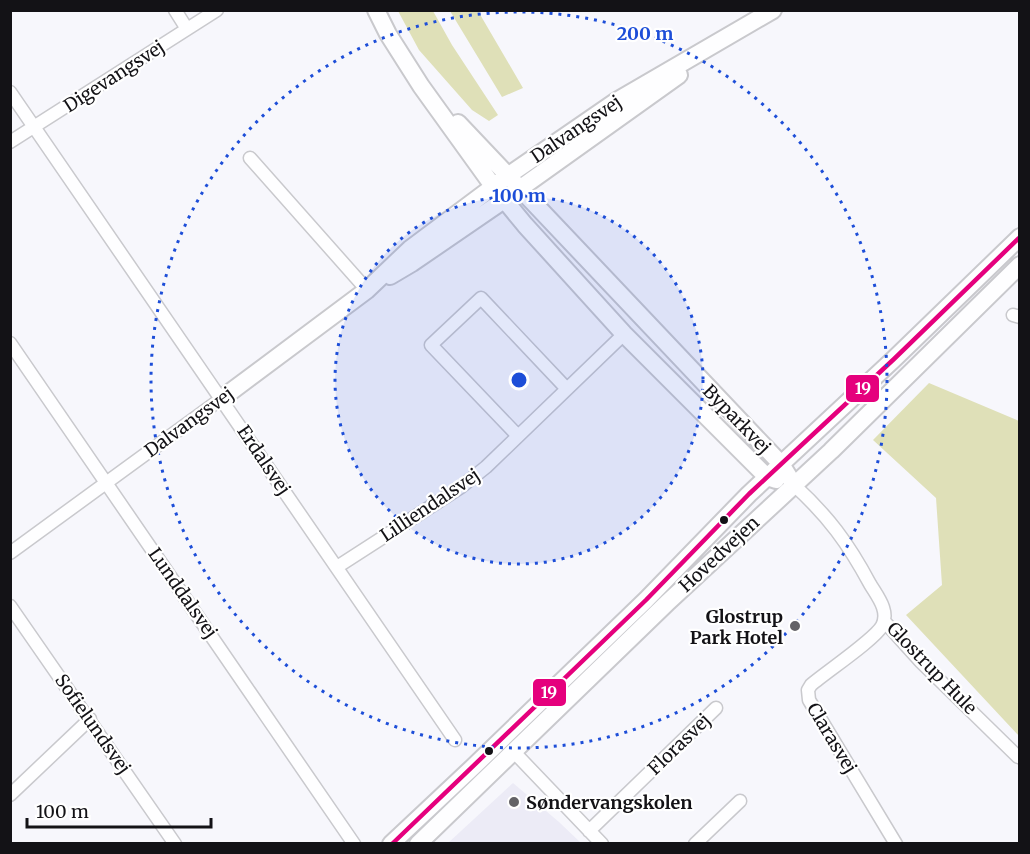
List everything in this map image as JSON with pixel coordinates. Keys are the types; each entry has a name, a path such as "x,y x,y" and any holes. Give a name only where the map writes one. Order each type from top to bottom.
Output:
{"street":[{"path":"175,10 187,29"},
{"name":"Byparkvej","path":"376,10 388,34 421,86 504,200 624,334 767,477 794,486"},
{"name":"Dalvangsvej","path":"10,553 366,290 410,249 493,186 615,102 773,10"},
{"name":"Digevangsvej","path":"10,142 213,12"},
{"name":"Dalvangsvej","path":"366,290 412,263 504,200 740,30"},
{"name":"Byparkvej","path":"421,86 509,175 781,464 794,486"},
{"name":"Erdalsvej","path":"10,92 455,740"},
{"path":"250,159 366,290"},
{"name":"Hovedvejen","path":"391,843 646,600 723,519 1020,237"},
{"name":"Hovedvejen","path":"418,843 692,579 794,486 1020,265"},
{"path":"518,436 431,345 481,298 567,389"},
{"name":"Lilliendalsvej","path":"337,567 461,487 518,436 624,334"},
{"name":"Lunddalsvej","path":"10,343 354,843"},
{"name":"Glostrup Hule","path":"794,486 846,541 884,608 884,621 921,662 1018,757"},
{"name":"Sofielundsvej","path":"10,606 174,843"},
{"name":"Clarasvej","path":"884,621 876,634 811,685 807,695 896,843"},
{"name":"Florasvej","path":"589,831 716,708"},
{"path":"10,795 90,719"},
{"path":"513,751 602,843"},
{"path":"695,843 740,801"}],"shaded area":[{"name":"Søndervangskolen","path":"513,783 559,822 581,843 448,843"}],"green space":[{"path":"398,11 433,11 452,45 498,115 489,121 472,110 419,50"},
{"path":"450,11 478,11 523,88 502,97"},
{"path":"929,383 1019,421 1019,736 906,615 942,585 936,498 873,440"}],"transit line":[{"name":"19","path":"392,844 646,600 749,494 894,359 1020,237"}],"place":[{"name":"Glostrup Park Hotel","path":"795,626"},
{"name":"Søndervangskolen","path":"514,802"}]}
